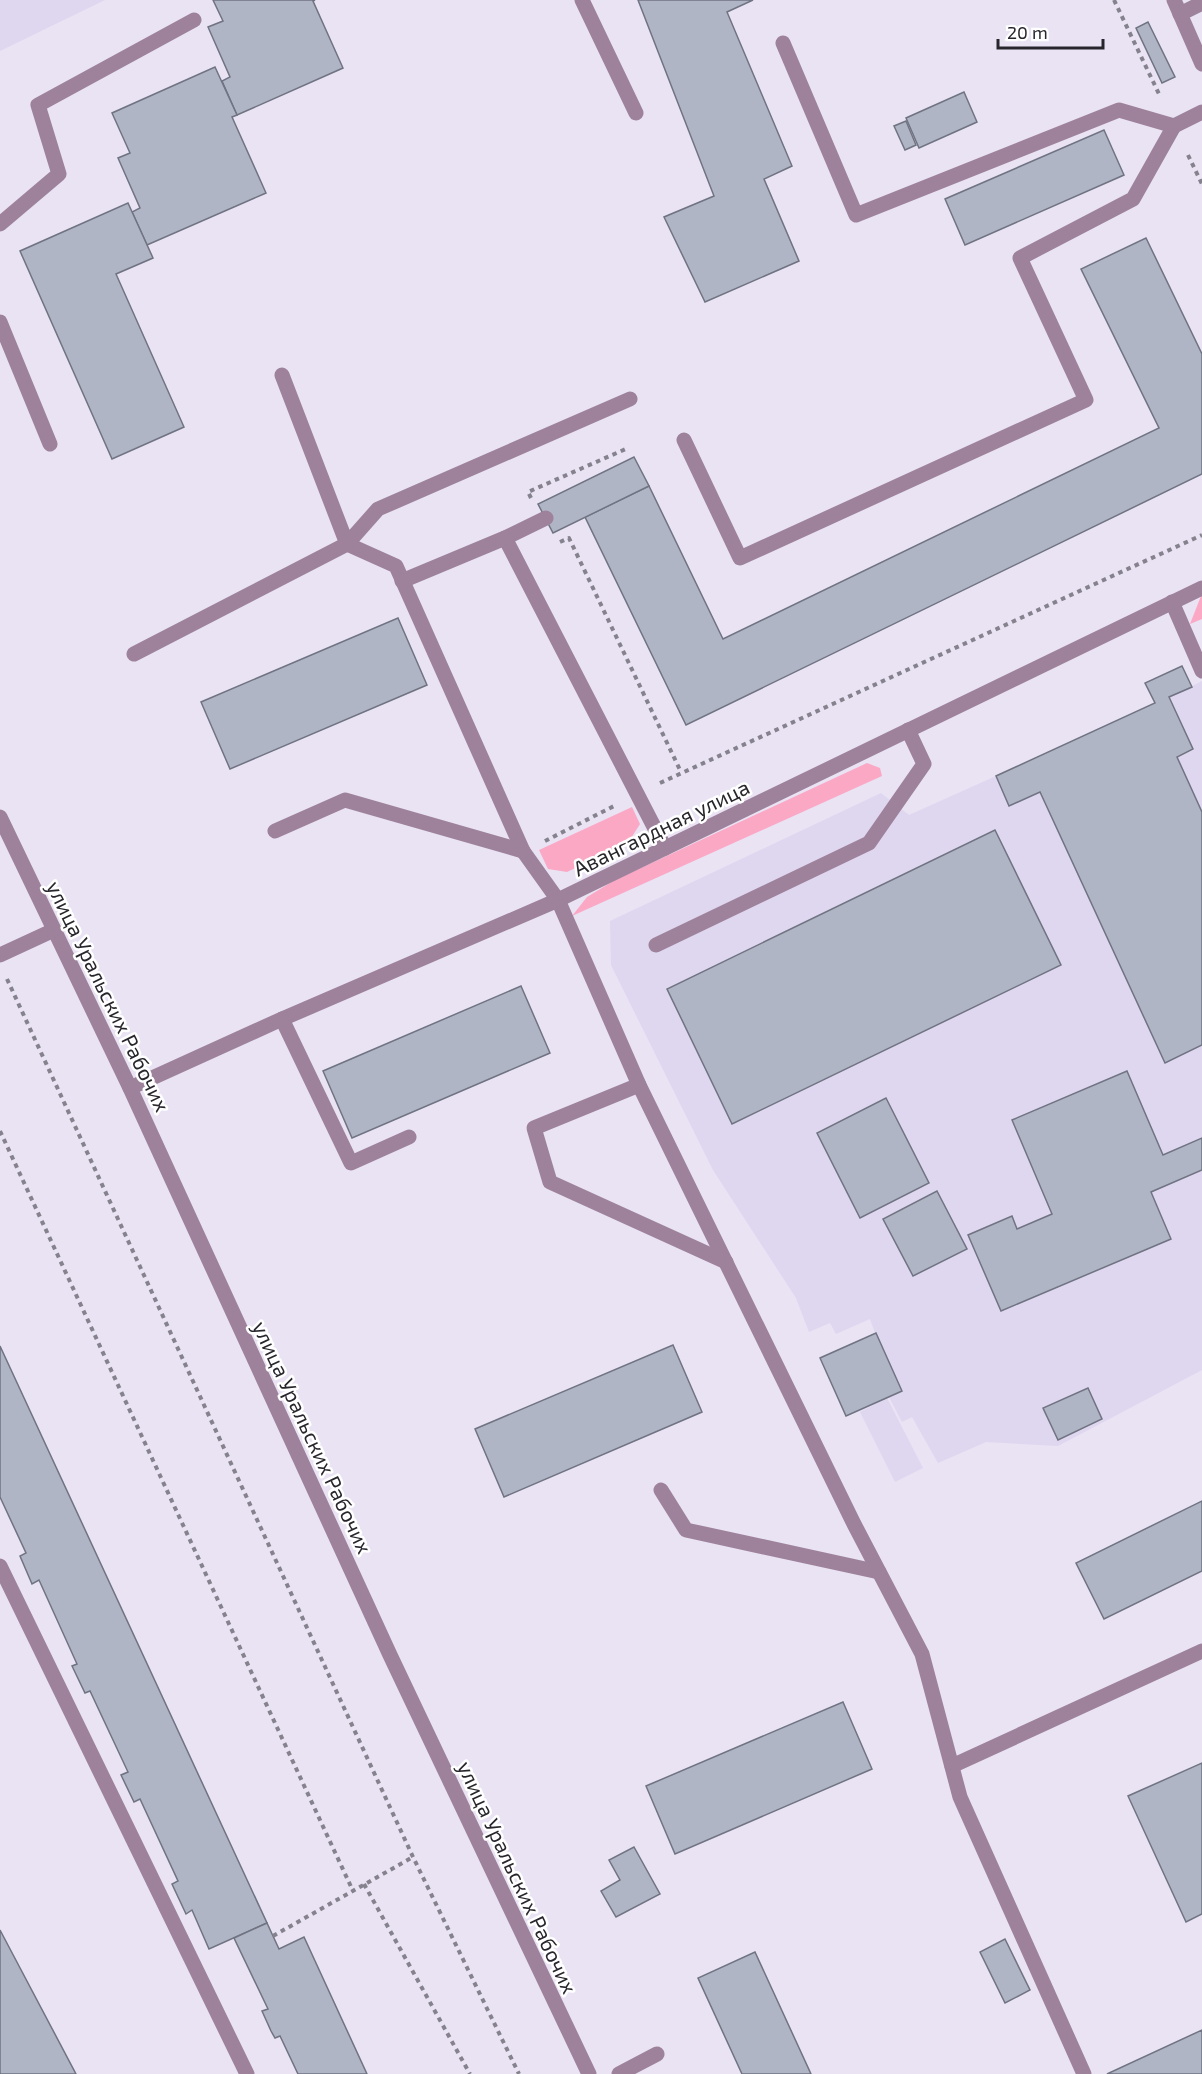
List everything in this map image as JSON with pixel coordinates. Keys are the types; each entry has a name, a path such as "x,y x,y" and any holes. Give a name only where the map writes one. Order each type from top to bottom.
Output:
{"street":[{"path":"582,0 636,113"},
{"path":"1202,3 1177,7 1202,64"},
{"path":"0,224 59,174 38,105 194,20"},
{"path":"783,43 856,215 1119,111 1174,126"},
{"path":"684,440 740,558 1086,400 1020,258 1133,199 1174,126 1202,112"},
{"path":"0,322 50,444"},
{"path":"282,375 347,544 396,566 524,851 558,900 639,1085 879,1572 922,1654 960,1797 1084,2074"},
{"path":"134,654 347,544 378,509 630,399"},
{"path":"402,581 505,538 544,519"},
{"path":"505,538 665,848"},
{"name":"Авангардная улица","path":"130,1088 282,1018 558,900 1202,588"},
{"path":"1172,602 1202,671"},
{"path":"656,945 868,843 924,764 908,730"},
{"path":"275,831 345,800 524,851"},
{"name":"улица Уральских Рабочих","path":"0,818 130,1088 385,1644 589,2074"},
{"path":"0,955 54,930"},
{"path":"282,1018 351,1163 409,1137"},
{"path":"639,1085 534,1128 550,1182 726,1262"},
{"path":"661,1490 686,1530 879,1572"},
{"path":"0,1566 247,2074"},
{"path":"952,1766 1202,1651"},
{"path":"619,2074 657,2054"}],"path":[{"path":"628,448 528,492 544,519 553,545 569,538 681,772"},
{"path":"544,841 681,772 1202,535"},
{"path":"5,974 412,1857 519,2074"},
{"path":"0,1131 353,1891"},
{"path":"273,1936 412,1857"},
{"path":"364,1884 470,2074"}],"shaded area":[{"path":"0,0 105,0 0,51"},
{"path":"1201,596 1202,619 1190,624"},
{"path":"1182,666 1192,686 1202,681 1202,1370 1058,1446 986,1442 938,1463 912,1417 902,1422 889,1397 846,1416 820,1358 875,1333 870,1319 836,1334 830,1323 809,1332 796,1298 713,1170 611,965 610,921 881,793 909,815 1155,703 1145,683"},
{"path":"867,763 880,768 882,776 572,916 587,897 615,880"},
{"path":"632,807 640,824 628,843 567,872 548,869 539,850"},
{"path":"887,1398 923,1468 895,1482 860,1412"}],"building":[{"path":"213,0 315,0 313,1 343,68 237,115 222,81 230,77 208,27 223,21"},
{"path":"638,0 753,0 727,12 792,166 764,179 799,261 705,302 664,217 714,196"},
{"path":"1148,22 1175,77 1162,83 1136,28"},
{"path":"215,67 237,115 232,117 266,193 147,245 132,212 140,208 118,158 130,153 112,113"},
{"path":"964,92 977,122 919,148 906,118"},
{"path":"906,121 916,145 905,150 894,126"},
{"path":"1104,130 1124,175 965,245 945,199"},
{"path":"128,203 153,258 116,274 184,427 112,459 20,251"},
{"path":"1146,238 1202,354 1202,474 686,725 585,517 649,486 723,639 1159,428 1081,269"},
{"path":"634,457 649,486 553,533 538,504"},
{"path":"398,618 427,685 230,769 201,702"},
{"path":"1182,666 1192,687 1169,697 1193,749 1177,757 1202,812 1202,1045 1165,1063 1040,792 1009,806 996,776 1155,703 1145,683"},
{"path":"995,830 1061,965 732,1124 667,989"},
{"path":"521,986 550,1053 352,1138 323,1071"},
{"path":"1127,1071 1163,1155 1202,1138 1202,1170 1151,1192 1171,1239 1001,1311 968,1235 1012,1216 1017,1229 1052,1214 1012,1120"},
{"path":"886,1098 929,1183 860,1218 817,1133"},
{"path":"937,1191 967,1249 913,1276 883,1219"},
{"path":"876,1333 902,1391 846,1416 820,1358"},
{"path":"673,1345 702,1412 504,1497 475,1429"},
{"path":"0,1346 267,1923 209,1949 192,1910 186,1914 172,1884 178,1881 140,1799 134,1802 121,1775 128,1772 90,1691 85,1693 72,1666 77,1664 39,1580 32,1584 20,1556 26,1553 0,1497"},
{"path":"1088,1388 1102,1419 1058,1440 1043,1408"},
{"path":"1202,1501 1202,1571 1104,1619 1076,1563"},
{"path":"843,1702 872,1769 675,1854 646,1786"},
{"path":"1202,1763 1202,1914 1186,1922 1128,1796"},
{"path":"634,1847 660,1894 616,1917 601,1891 620,1880 609,1860"},
{"path":"267,1923 279,1949 304,1937 367,2074 298,2074 280,2036 275,2038 271,2031 262,2011 268,2009 234,1938"},
{"path":"0,1930 76,2074 0,2074"},
{"path":"1005,1939 1030,1990 1005,2003 980,1952"},
{"path":"755,1952 811,2074 742,2074 698,1978"},
{"path":"1202,2030 1202,2074 1107,2074"}]}
